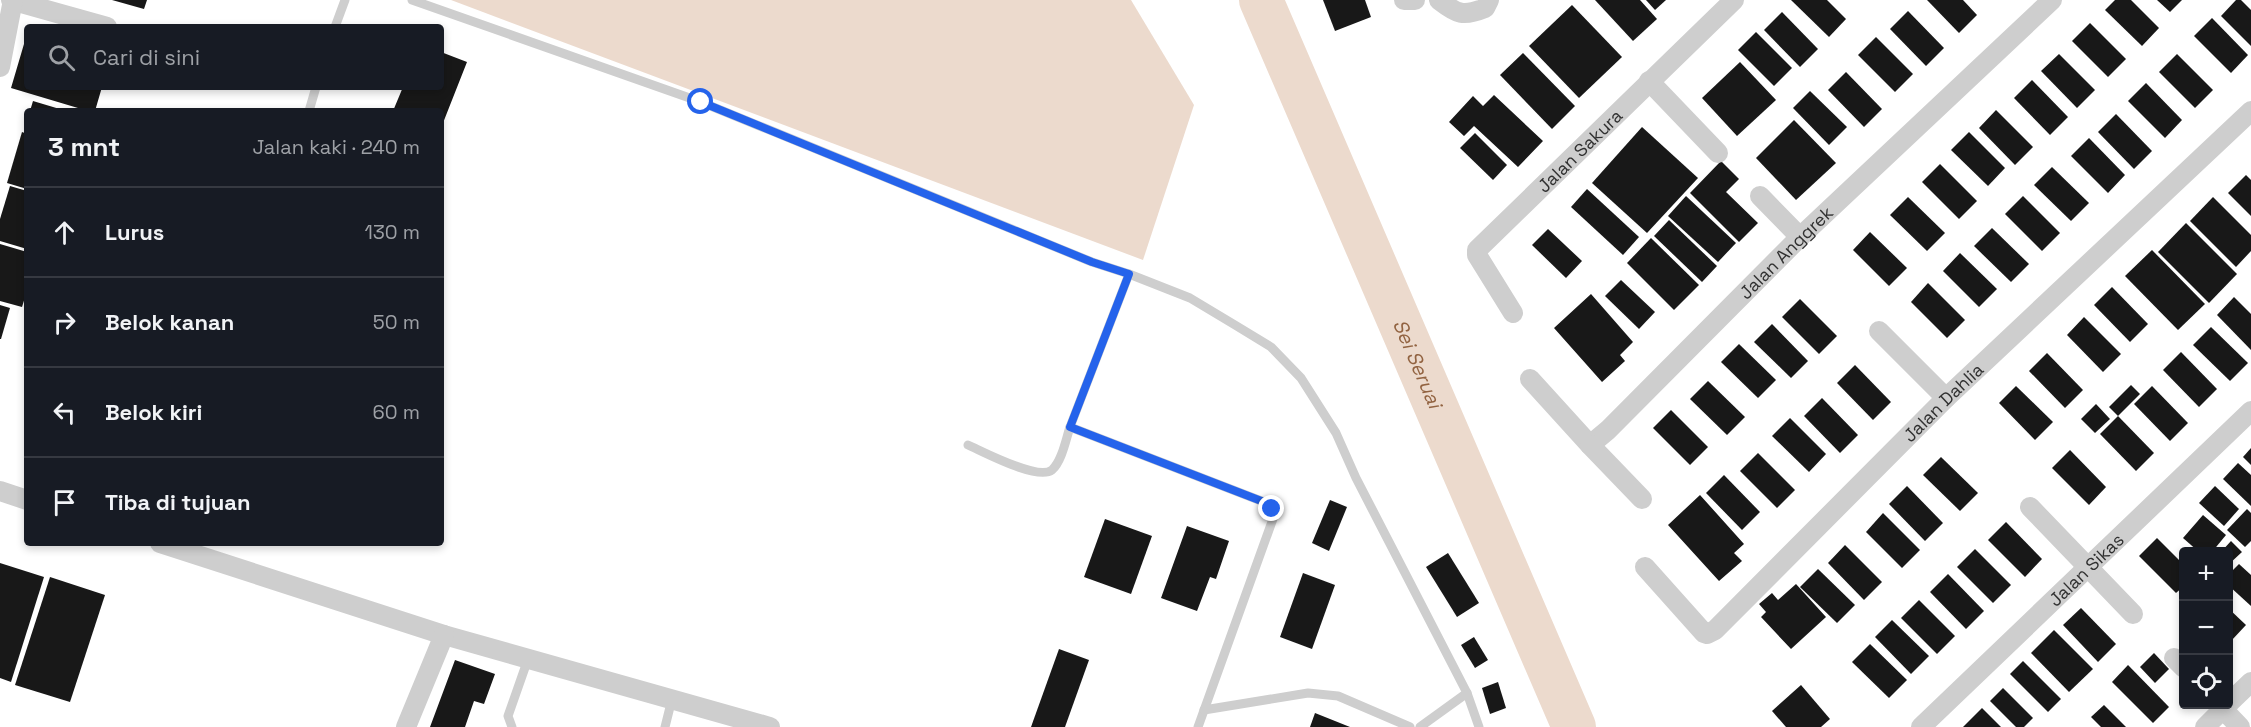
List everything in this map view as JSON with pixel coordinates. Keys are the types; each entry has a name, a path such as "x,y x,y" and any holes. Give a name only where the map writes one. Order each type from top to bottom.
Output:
{"street":[{"path":"0,67 12,0 96,24"},
{"path":"1404,0 1415,0"},
{"path":"1439,0 1454,12 1470,14 1485,8 1489,0"},
{"name":"Jalan Sakura","path":"1513,313 1477,255 1477,250 1734,0"},
{"name":"Jalan Anggrek","path":"1590,445 1608,430 1800,237 2052,0"},
{"path":"1649,81 1718,153"},
{"name":"Jalan Dahlia","path":"1645,567 1704,633 1711,632 1946,398 2251,111"},
{"path":"1760,196 1800,237"},
{"path":"1879,331 1946,398"},
{"path":"1530,379 1642,499"},
{"name":"Jalan Sikas","path":"1921,727 2251,411"},
{"path":"0,492 24,499"},
{"path":"2030,507 2133,614"},
{"path":"169,546 444,635 770,727"},
{"path":"406,727 444,635"},
{"path":"2233,698 2251,682"},
{"path":"2205,727 2221,709"},
{"path":"2226,709 2240,727"}],"lane":[{"path":"336,24 345,0"},
{"path":"412,0 701,102 1092,262 1190,298 1271,347 1301,378 1336,433 1356,478 1467,693 1479,727"},
{"path":"310,108 315,90"},
{"path":"968,445 1032,472 1044,473 1056,465 1129,274"},
{"path":"1070,427 1264,502 1272,509 1274,516 1272,526 1198,727"},
{"path":"512,727 508,716 528,658"},
{"path":"1204,710 1308,693 1338,696 1410,727"},
{"path":"1420,727 1467,693"},
{"path":"664,727 672,699"}],"shaded area":[{"path":"451,0 1131,0 1194,105 1143,260"}],"building":[{"path":"112,0 147,0 144,9"},
{"path":"1323,0 1365,0 1371,17 1335,31"},
{"path":"1595,0 1640,0 1657,19 1633,41"},
{"path":"1646,0 1666,0 1655,10"},
{"path":"1791,0 1827,0 1846,19 1829,37"},
{"path":"1927,0 1963,0 1977,15 1959,33"},
{"path":"2115,0 2131,0 2159,28 2142,46 2105,10"},
{"path":"2157,0 2182,0 2170,12"},
{"path":"2236,0 2241,0 2251,10 2251,46 2221,16"},
{"path":"1572,5 1622,57 1579,98 1529,46"},
{"path":"1908,11 1944,48 1926,66 1890,29"},
{"path":"1782,12 1818,49 1800,67 1764,30"},
{"path":"2212,18 2248,55 2231,73 2194,36"},
{"path":"2090,23 2126,59 2108,77 2072,41"},
{"path":"1756,32 1792,68 1774,86 1738,50"},
{"path":"1876,37 1913,74 1895,92 1858,55"},
{"path":"24,44 24,90 101,90 96,108 78,108 11,88"},
{"path":"444,53 467,62 444,120 444,108 394,108 402,90 444,90"},
{"path":"1523,53 1575,106 1552,129 1500,75"},
{"path":"2059,54 2095,90 2077,108 2041,71"},
{"path":"2177,54 2213,90 2195,108 2159,72"},
{"path":"1740,62 1776,100 1737,136 1702,98"},
{"path":"1846,72 1882,109 1864,127 1828,90"},
{"path":"2032,80 2068,117 2050,135 2014,98"},
{"path":"2146,83 2182,120 2165,138 2128,101"},
{"path":"1810,91 1847,127 1829,145 1793,108"},
{"path":"1494,95 1543,141 1518,167 1474,126 1464,136 1449,122 1473,96 1483,106"},
{"path":"33,101 56,108 31,108"},
{"path":"1996,110 2033,147 2015,165 1979,128"},
{"path":"2116,114 2152,151 2134,169 2098,132"},
{"path":"1794,120 1836,163 1796,200 1756,158"},
{"path":"1642,127 1698,178 1647,233 1592,183"},
{"path":"22,132 24,133 24,188 7,183"},
{"path":"1969,132 2005,168 1988,186 1951,150"},
{"path":"1475,133 1507,165 1493,180 1460,148"},
{"path":"2089,138 2125,175 2108,193 2071,156"},
{"path":"1721,161 1739,179 1726,192 1758,223 1739,242 1690,193"},
{"path":"1940,164 1977,201 1959,219 1922,182"},
{"path":"2052,167 2089,203 2071,221 2034,185"},
{"path":"2246,175 2251,180 2251,216 2228,193"},
{"path":"10,186 24,190 24,248 0,241 0,219"},
{"path":"1587,189 1639,237 1623,255 1571,207"},
{"path":"1686,196 1736,243 1718,262 1668,216"},
{"path":"2023,196 2060,233 2042,251 2005,214"},
{"path":"1908,197 1945,233 1927,251 1890,215"},
{"path":"2213,197 2251,235 2251,251 2236,267 2190,221"},
{"path":"1669,220 1717,266 1702,282 1654,236"},
{"path":"2186,223 2237,274 2209,303 2158,252"},
{"path":"1992,228 2029,264 2011,282 1974,246"},
{"path":"1548,229 1582,261 1566,278 1532,245"},
{"path":"1870,232 1907,268 1889,286 1853,250"},
{"path":"1651,238 1699,285 1674,310 1627,263"},
{"path":"0,244 24,251 24,301 22,307 0,301"},
{"path":"2152,250 2205,304 2178,330 2125,276"},
{"path":"1960,253 1997,289 1979,307 1943,271"},
{"path":"1621,280 1655,312 1639,329 1605,296"},
{"path":"1928,283 1965,320 1947,338 1911,302"},
{"path":"2112,287 2148,324 2130,342 2094,305"},
{"path":"1591,294 1633,342 1620,355 1625,361 1602,382 1554,328"},
{"path":"2234,297 2251,314 2251,350 2217,315"},
{"path":"1800,299 1837,336 1819,354 1782,317"},
{"path":"0,305 10,308 1,339 0,339"},
{"path":"2084,317 2121,354 2103,372 2067,335"},
{"path":"1772,324 1808,361 1791,378 1754,342"},
{"path":"2211,327 2248,363 2230,381 2193,345"},
{"path":"1739,344 1776,380 1758,398 1721,362"},
{"path":"2181,352 2217,389 2199,407 2163,370"},
{"path":"2047,353 2083,390 2065,408 2029,371"},
{"path":"1855,365 1891,402 1873,420 1837,383"},
{"path":"1708,381 1745,417 1727,435 1690,399"},
{"path":"2131,385 2140,394 2118,416 2109,407"},
{"path":"2016,386 2053,422 2035,440 1999,403"},
{"path":"2152,386 2188,423 2170,441 2134,404"},
{"path":"1822,398 1858,435 1840,453 1804,416"},
{"path":"2096,404 2110,419 2095,433 2081,419"},
{"path":"1671,410 1708,447 1690,465 1653,428"},
{"path":"2118,416 2154,453 2136,471 2100,434"},
{"path":"1790,418 1826,454 1809,472 1772,436"},
{"path":"2251,448 2251,465 2243,457"},
{"path":"2070,450 2106,487 2089,505 2052,468"},
{"path":"1758,453 1795,490 1777,508 1740,471"},
{"path":"1941,457 1978,493 1960,511 1923,475"},
{"path":"2238,463 2251,475 2251,506 2223,479"},
{"path":"1724,475 1760,512 1742,530 1706,493"},
{"path":"1907,486 1943,523 1925,541 1889,504"},
{"path":"2215,486 2239,509 2224,526 2199,503"},
{"path":"1700,495 1744,544 1734,553 1742,561 1719,581 1668,525"},
{"path":"1330,500 1347,507 1329,551 1312,543"},
{"path":"2247,509 2251,513 2251,541 2245,547 2227,530"},
{"path":"1883,513 1920,550 1902,568 1866,532"},
{"path":"2203,515 2226,535 2216,547 2193,547 2183,538"},
{"path":"1105,519 1152,536 1131,594 1084,577"},
{"path":"2006,522 2042,559 2025,577 1988,540"},
{"path":"1187,526 1229,541 1216,579 1210,577 1197,611 1161,598"},
{"path":"2157,538 2179,560 2179,590 2176,593 2139,556"},
{"path":"2231,541 2242,552 2233,560 2233,547 2226,547"},
{"path":"1845,545 1882,582 1864,600 1828,563"},
{"path":"1975,549 2011,585 1993,603 1957,567"},
{"path":"1448,553 1479,603 1457,617 1426,567"},
{"path":"0,563 44,577 11,682 0,678"},
{"path":"2239,564 2251,575 2251,606 2233,590 2233,570"},
{"path":"1818,569 1855,605 1837,623 1800,587"},
{"path":"1303,573 1335,585 1312,649 1280,637"},
{"path":"1948,574 1984,611 1966,629 1930,592"},
{"path":"50,577 105,595 70,702 15,685"},
{"path":"1796,584 1826,617 1791,649 1761,617 1766,612 1759,604 1772,593 1778,600"},
{"path":"1919,600 1955,636 1937,654 1901,618"},
{"path":"2081,608 2116,644 2098,662 2063,625"},
{"path":"2233,613 2246,625 2233,639"},
{"path":"1892,620 1929,656 1911,674 1875,637"},
{"path":"2054,630 2093,669 2069,692 2031,653"},
{"path":"1474,637 1488,660 1475,668 1461,645"},
{"path":"1870,644 1907,680 1889,698 1852,662"},
{"path":"1059,649 1089,660 1065,727 1031,727"},
{"path":"2154,653 2169,669 2155,683 2140,667"},
{"path":"455,660 495,674 484,704 474,701 465,727 430,727"},
{"path":"2023,661 2061,699 2048,712 2010,674"},
{"path":"2128,665 2169,707 2153,723 2112,682"},
{"path":"1498,682 1506,708 1490,714 1482,688"},
{"path":"1801,685 1830,719 1821,727 1786,727 1772,711"},
{"path":"2003,688 2033,718 2024,727 2016,727 1990,701"},
{"path":"2104,705 2126,727 2101,727 2091,717"},
{"path":"1982,708 2001,727 1963,727"},
{"path":"1315,713 1350,727 1310,727"}],"waterway":[{"name":"Sei Seruai","path":"1261,0 1574,727"}],"route":[{"path":"701,102 938,197 1092,262 1129,274 1070,427 1264,502 1272,509"}]}
